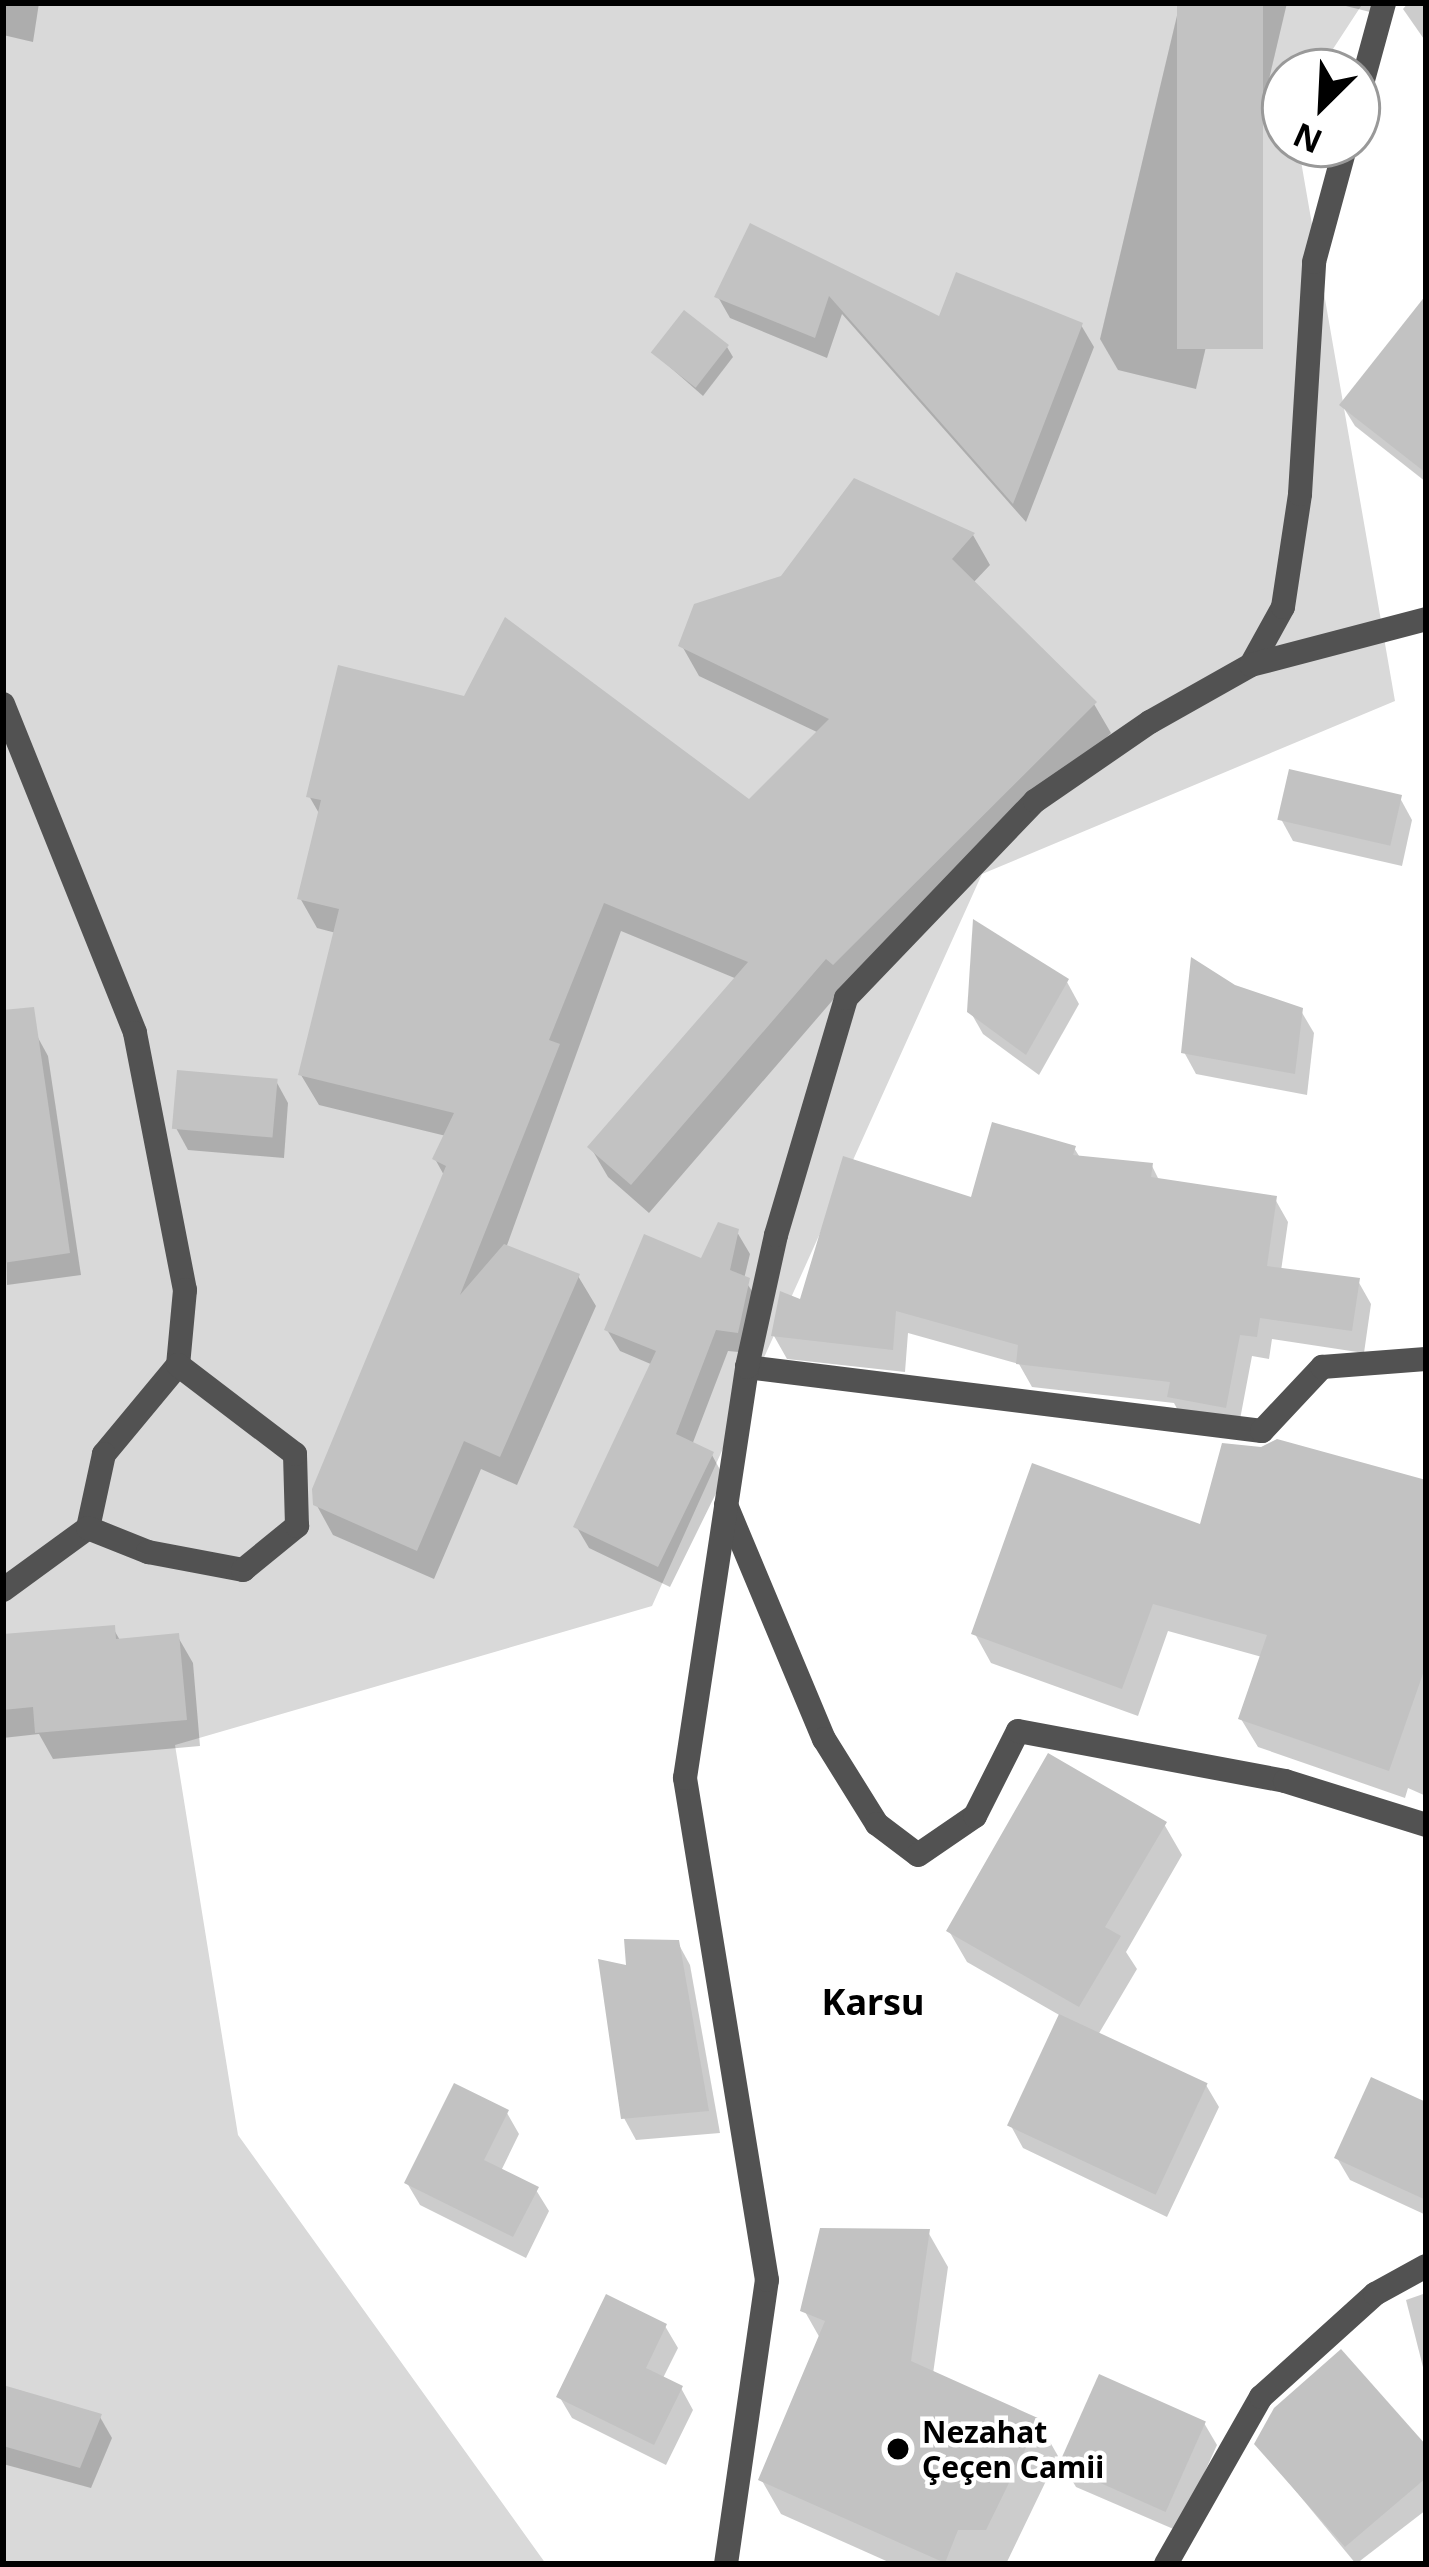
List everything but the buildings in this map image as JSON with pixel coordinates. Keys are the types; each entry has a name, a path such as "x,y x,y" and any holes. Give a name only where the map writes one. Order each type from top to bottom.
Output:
{"street":[{"path":"1372,48 1384,3"},
{"path":"1251,665 1283,607 1300,494 1314,262 1339,168"},
{"path":"726,2564 767,2280 685,1778 747,1367 776,1235 846,998 1035,801 1251,665 1426,619"},
{"path":"3,704 135,1033 185,1290 178,1365 104,1454 88,1528 3,1590"},
{"path":"747,1367 1262,1431 1322,1367 1426,1359"},
{"path":"88,1528 148,1552 243,1570 297,1526 295,1454 178,1365"},
{"path":"726,1505 824,1738 878,1824 918,1855 975,1816 1018,1731 1285,1781 1426,1825"},
{"path":"1166,2564 1262,2397 1375,2294 1426,2266"}],"shaded area":[{"path":"3,3 1363,3 1334,48 1261,48 1261,168 1302,168 1395,701 982,874 652,1606 175,1745 238,2135 546,2564 3,2564"}],"place":[{"name":"Nezahat Çeçen Camii","path":"898,2449"}],"district":[{"name":"Karsu","path":"873,2002"}]}
